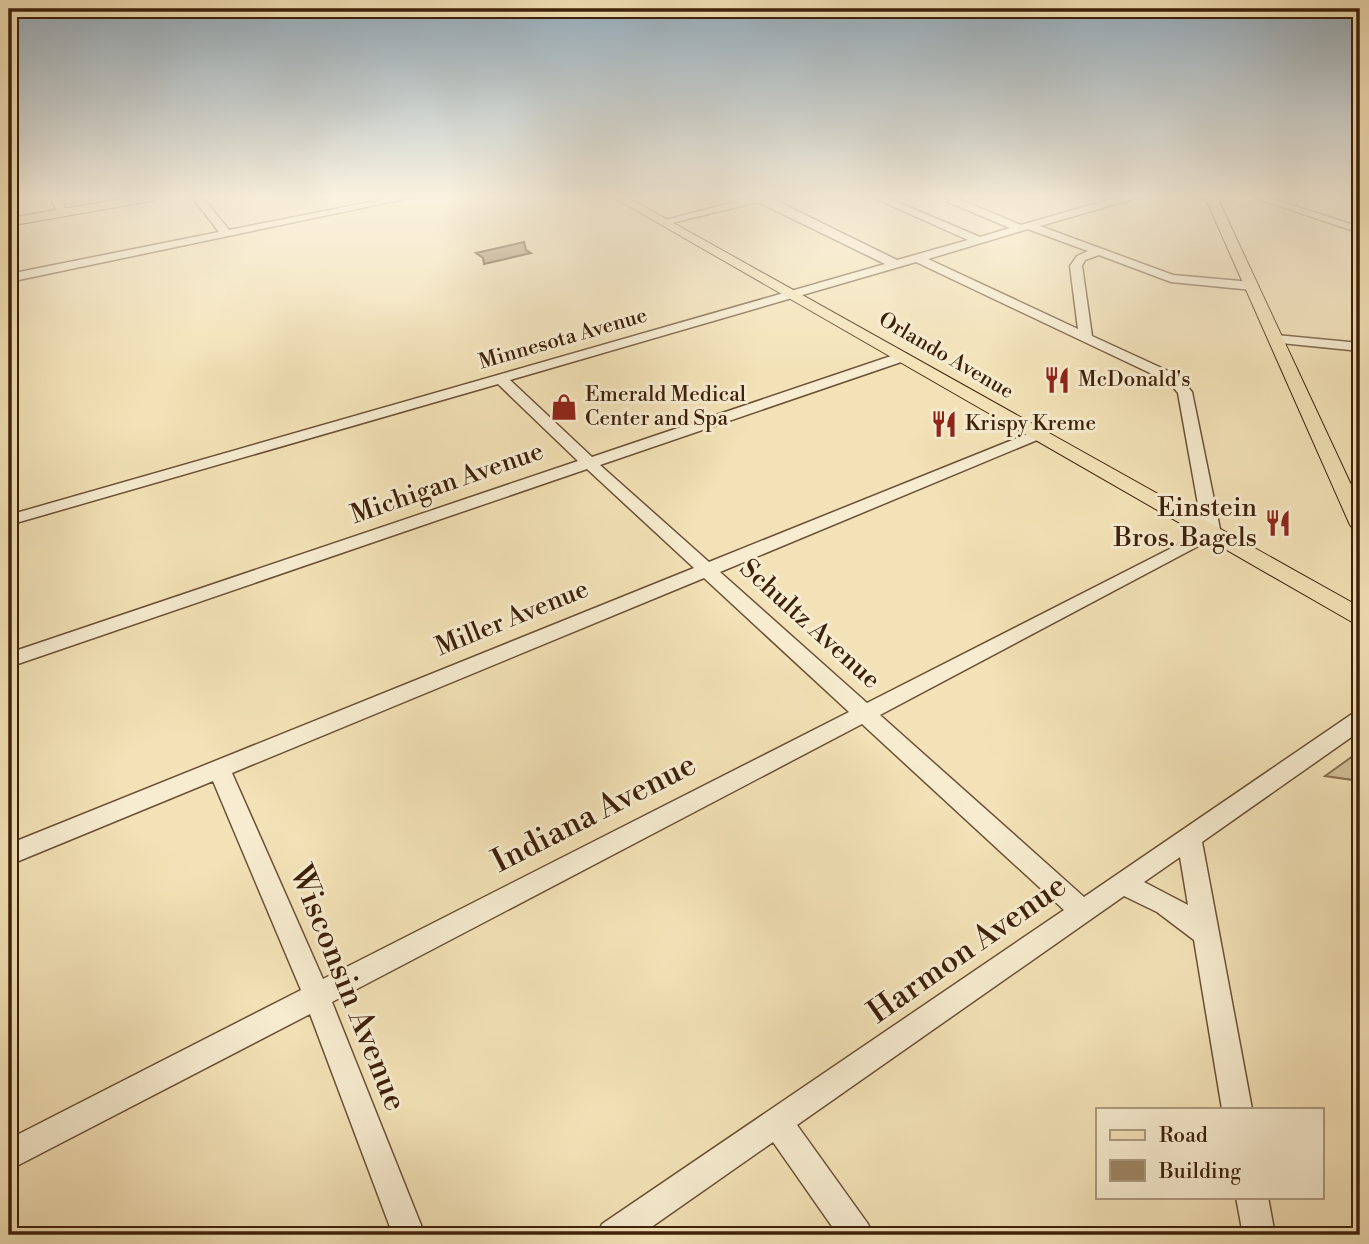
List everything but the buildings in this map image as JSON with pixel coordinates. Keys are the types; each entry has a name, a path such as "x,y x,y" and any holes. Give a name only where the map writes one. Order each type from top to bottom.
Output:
{"main road":[{"name":"Orlando Avenue","path":"721,255 1360,617"},
{"path":"1238,255 1360,525"}],"street":[{"path":"9,278 122,255"},
{"path":"877,255 895,264"},
{"name":"Minnesota Avenue","path":"9,520 927,255"},
{"path":"1086,337 1076,266 1081,258 1089,255"},
{"path":"1106,255 1171,278 1252,286"},
{"path":"917,258 1174,379 1185,392 1212,534"},
{"path":"1276,339 1360,347"},
{"name":"Michigan Avenue","path":"9,660 902,358"},
{"name":"Schultz Avenue","path":"501,379 589,463 1082,911"},
{"name":"Miller Avenue","path":"9,855 1037,435"},
{"name":"Indiana Avenue","path":"9,1155 1212,534"},
{"name":"Harmon Avenue","path":"613,1235 1360,720"},
{"name":"Wisconsin Avenue","path":"219,769 316,995 409,1235"},
{"path":"1189,837 1237,1108"},
{"path":"1121,884 1161,899 1185,915 1206,934"},
{"path":"777,1122 857,1235"},
{"path":"1252,1198 1259,1235"}],"shaded area":[{"path":"1360,751 1360,781 1325,776"}],"place":[{"name":"McDonald's","path":"1057,380"},
{"name":"Emerald Medical Center and Spa","path":"564,407"},
{"name":"Krispy Kreme","path":"944,424"},
{"name":"Einstein Bros. Bagels","path":"1278,523"}]}
